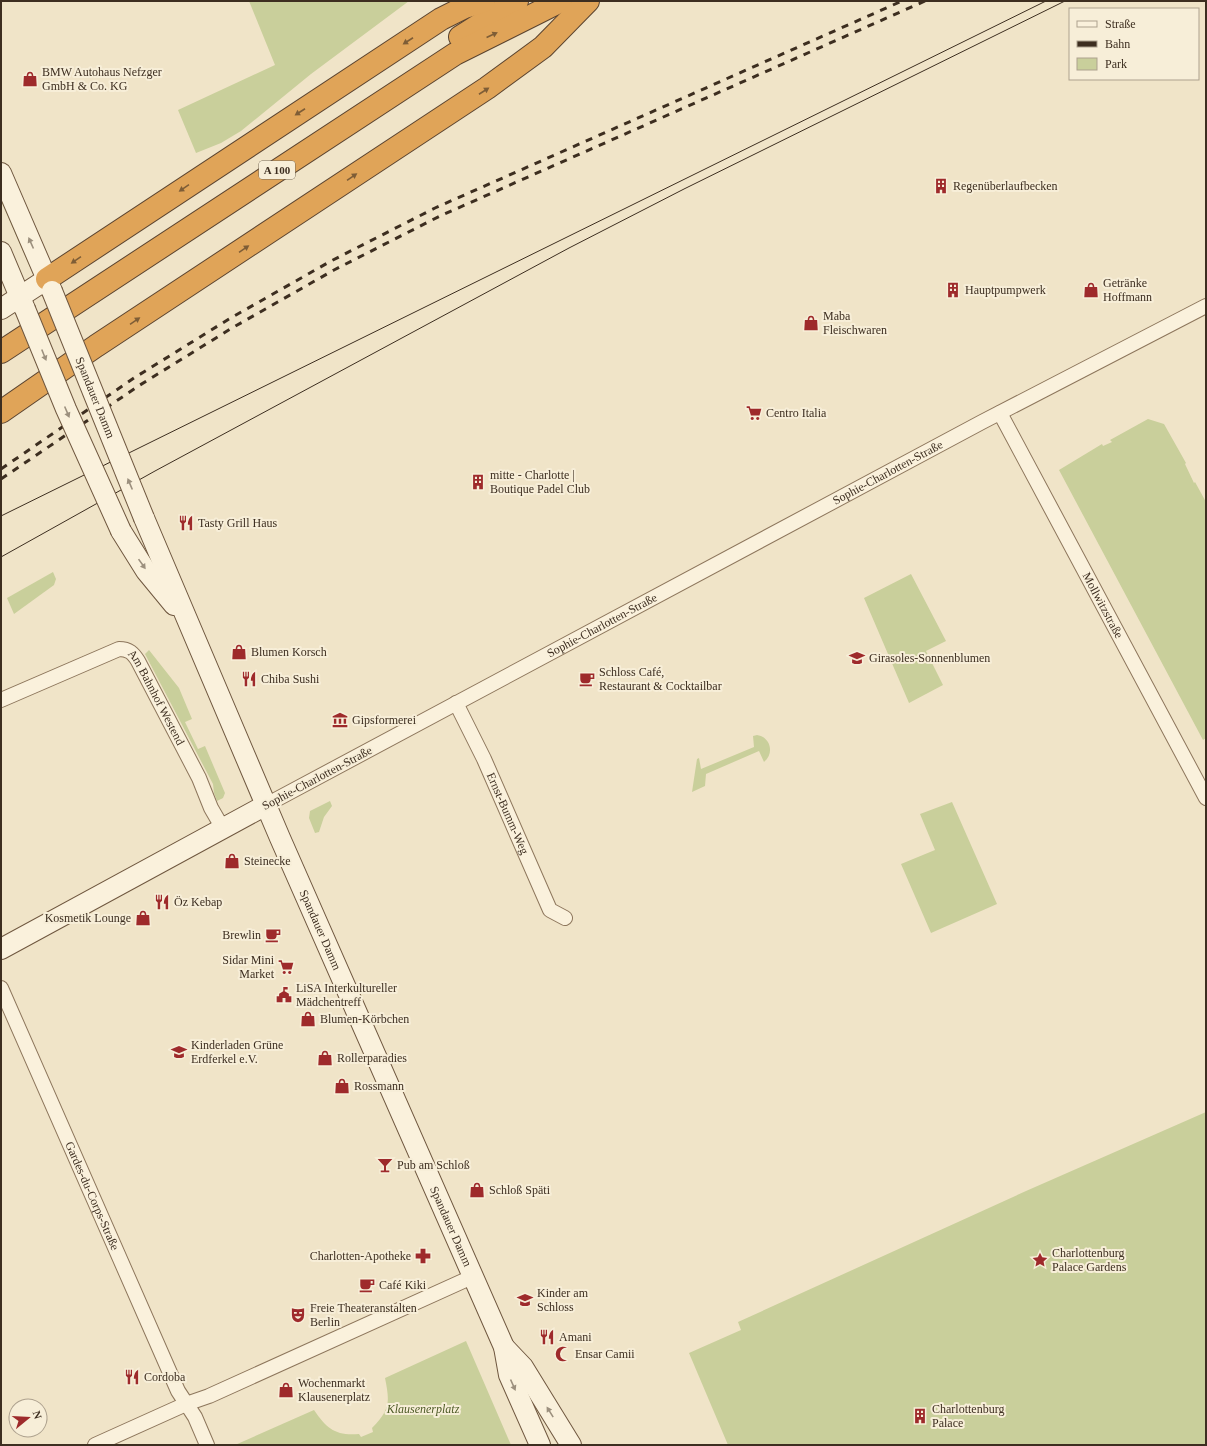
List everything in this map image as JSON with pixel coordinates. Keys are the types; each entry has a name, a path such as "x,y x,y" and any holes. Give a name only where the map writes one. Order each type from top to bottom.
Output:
{"highway":[{"path":"49,285 441,19 465,7 484,1"},
{"name":"A 100","path":"1,338 517,1"},
{"name":"A 100","path":"1,352 455,54 561,1"},
{"path":"1,412 102,342 487,88 543,46 588,1"}],"main road":[{"name":"Spandauer Damm","path":"1,173 49,285 144,518 266,805 504,1347 509,1375 540,1445"},
{"name":"Spandauer Damm","path":"1,252 52,376 121,531 146,571 188,622"},
{"path":"1,308 22,302 49,285"},
{"name":"Sophie-Charlotten-Straße","path":"1,949 266,805"},
{"name":"Spandauer Damm","path":"504,1347 523,1367 571,1445"}],"street":[{"name":"Sophie-Charlotten-Straße","path":"266,805 1000,413 1206,306"},
{"name":"Mollwitzstraße","path":"1000,413 1206,798"},
{"name":"Am Bahnhof Westend","path":"1,700 119,649 126,649 133,654 138,661 199,778 211,808 222,828"},
{"name":"Ernst-Bumm-Weg","path":"456,703 484,759 550,910 565,918"},
{"name":"Gardes-du-Corps-Straße","path":"3,992 175,1384 186,1404"},
{"path":"95,1445 186,1404 209,1396 472,1277"},
{"path":"186,1404 195,1417 207,1445"}],"green space":[{"path":"249,1 409,1 311,74 241,131 221,143 196,153 178,110 275,65"},
{"path":"1,191 40,280 36,281 1,201"},
{"path":"1148,419 1164,424 1186,463 1185,464 1194,483 1195,482 1206,502 1206,738 1203,740 1059,470 1102,444 1103,446 1112,442 1110,440"},
{"path":"53,572 56,579 54,585 14,614 7,598"},
{"path":"911,574 946,641 926,651 943,685 909,703 864,598"},
{"path":"149,650 179,688 192,719 185,722 198,749 205,746 225,793 223,798 217,801 213,784 145,654"},
{"path":"757,735 765,739 770,746 769,754 764,762 759,751 706,774 705,786 692,792 697,759 699,758 701,769 754,747 753,736"},
{"path":"330,801 332,806 324,817 319,832 315,833 309,818 310,811"},
{"path":"952,802 997,904 931,933 901,864 935,850 920,814"},
{"name":"Charlottenburg Palace Gardens","path":"1206,1112 1206,1445 728,1445 689,1353 741,1330 738,1322 1026,1191"},
{"name":"Klausenerplatz","path":"466,1341 511,1445 235,1445 314,1410 323,1422 338,1432 344,1434 359,1434 361,1437 373,1432 372,1428 382,1416 387,1405 388,1394 385,1378"}],"tram line":[{"path":"1,516 1046,1"},
{"path":"1,557 155,471 569,248 684,189 1065,1"}],"railway":[{"path":"1,469 134,378 229,319 331,261 435,208 902,1"},
{"path":"1,479 140,385 232,328 334,270 440,216 925,1"}],"place":[{"name":"BMW Autohaus Nefzger GmbH & Co. KG","path":"30,79"},
{"name":"Regenüberlaufbecken","path":"941,186"},
{"name":"Hauptpumpwerk","path":"953,290"},
{"name":"Getränke Hoffmann","path":"1091,290"},
{"name":"Maba Fleischwaren","path":"811,323"},
{"name":"Centro Italia","path":"754,413"},
{"name":"mitte - Charlotte | Boutique Padel Club","path":"478,482"},
{"name":"Tasty Grill Haus","path":"186,523"},
{"name":"Blumen Korsch","path":"239,652"},
{"name":"Girasoles-Sonnenblumen","path":"857,658"},
{"name":"Chiba Sushi","path":"249,679"},
{"name":"Schloss Café, Restaurant & Cocktailbar","path":"587,679"},
{"name":"Gipsformerei","path":"340,720"},
{"name":"Steinecke","path":"232,861"},
{"name":"Öz Kebap","path":"162,902"},
{"name":"Kosmetik Lounge","path":"143,918"},
{"name":"Brewlin","path":"273,935"},
{"name":"Sidar Mini Market","path":"286,967"},
{"name":"LiSA Interkultureller Mädchentreff","path":"284,995"},
{"name":"Blumen-Körbchen","path":"308,1019"},
{"name":"Kinderladen Grüne Erdferkel e.V.","path":"179,1052"},
{"name":"Rollerparadies","path":"325,1058"},
{"name":"Rossmann","path":"342,1086"},
{"name":"Pub am Schloß","path":"385,1165"},
{"name":"Schloß Späti","path":"477,1190"},
{"name":"Charlotten-Apotheke","path":"423,1256"},
{"name":"Charlottenburg Palace Gardens","path":"1040,1260"},
{"name":"Café Kiki","path":"367,1285"},
{"name":"Kinder am Schloss","path":"525,1300"},
{"name":"Freie Theateranstalten Berlin","path":"298,1315"},
{"name":"Amani","path":"547,1337"},
{"name":"Ensar Camii","path":"563,1354"},
{"name":"Cordoba","path":"132,1377"},
{"name":"Wochenmarkt Klausenerplatz","path":"286,1390"},
{"name":"Charlottenburg Palace","path":"920,1416"}]}
